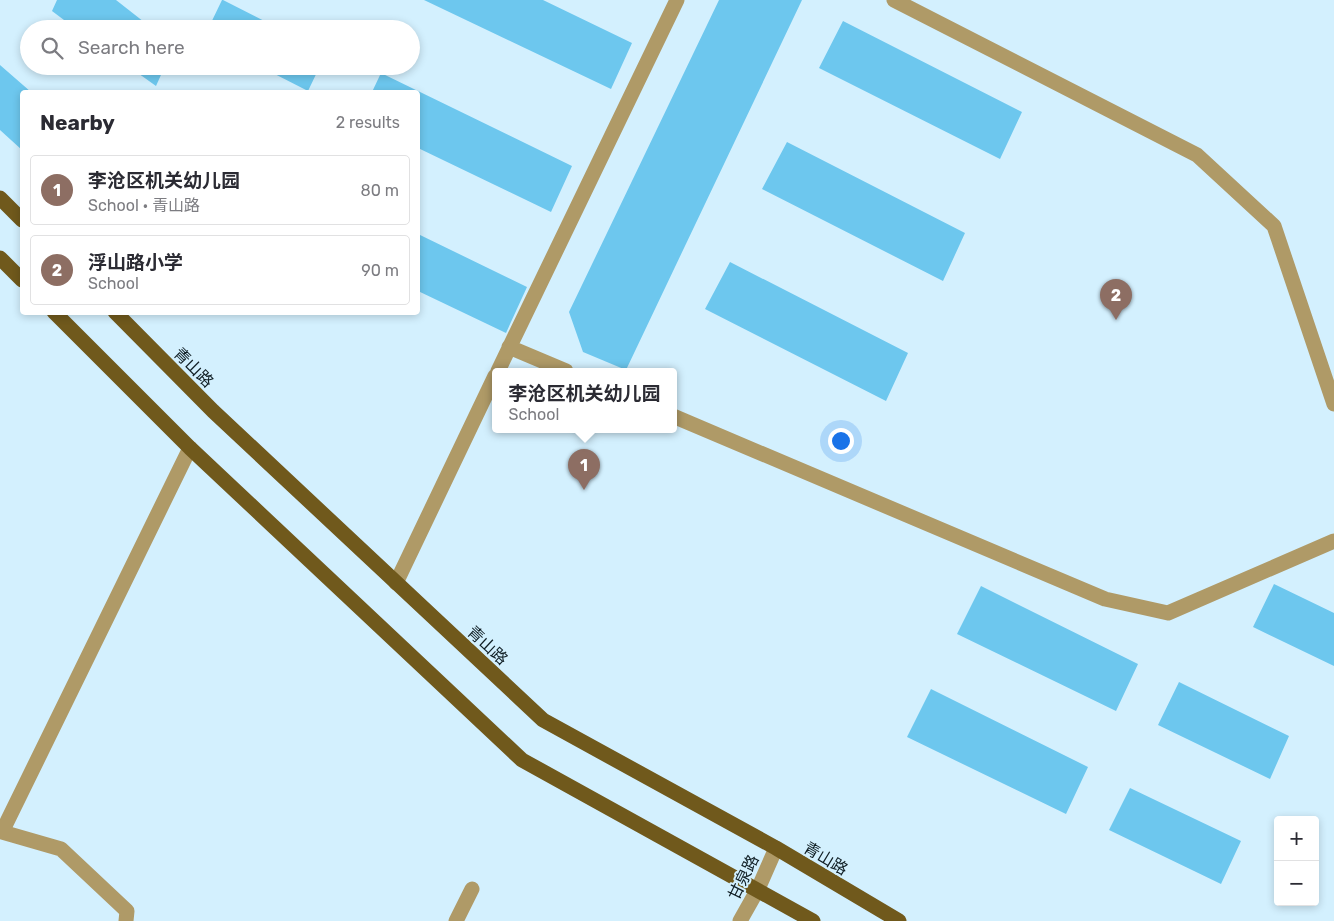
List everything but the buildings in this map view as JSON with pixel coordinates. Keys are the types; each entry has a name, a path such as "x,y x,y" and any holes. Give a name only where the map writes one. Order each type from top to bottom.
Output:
{"main road":[{"path":"0,198 20,218"},
{"path":"0,258 20,278"},
{"path":"57,315 190,448 522,760 813,921"},
{"name":"青山路","path":"118,315 213,411 543,720 776,848 899,921"}],"street":[{"path":"499,368 677,0"},
{"path":"894,0 1198,155 1274,226 1334,404"},
{"path":"509,347 559,368"},
{"path":"396,583 492,382"},
{"path":"677,418 1105,599 1168,613 1334,541"},
{"path":"126,921 127,911 61,849 2,832 190,448"},
{"name":"甘泉路","path":"740,921 758,890 776,848"},
{"path":"456,921 472,889"}],"place":[{"name":"浮山路小学","path":"1116,320"},
{"name":"李沧区机关幼儿园","path":"584,490"}]}
